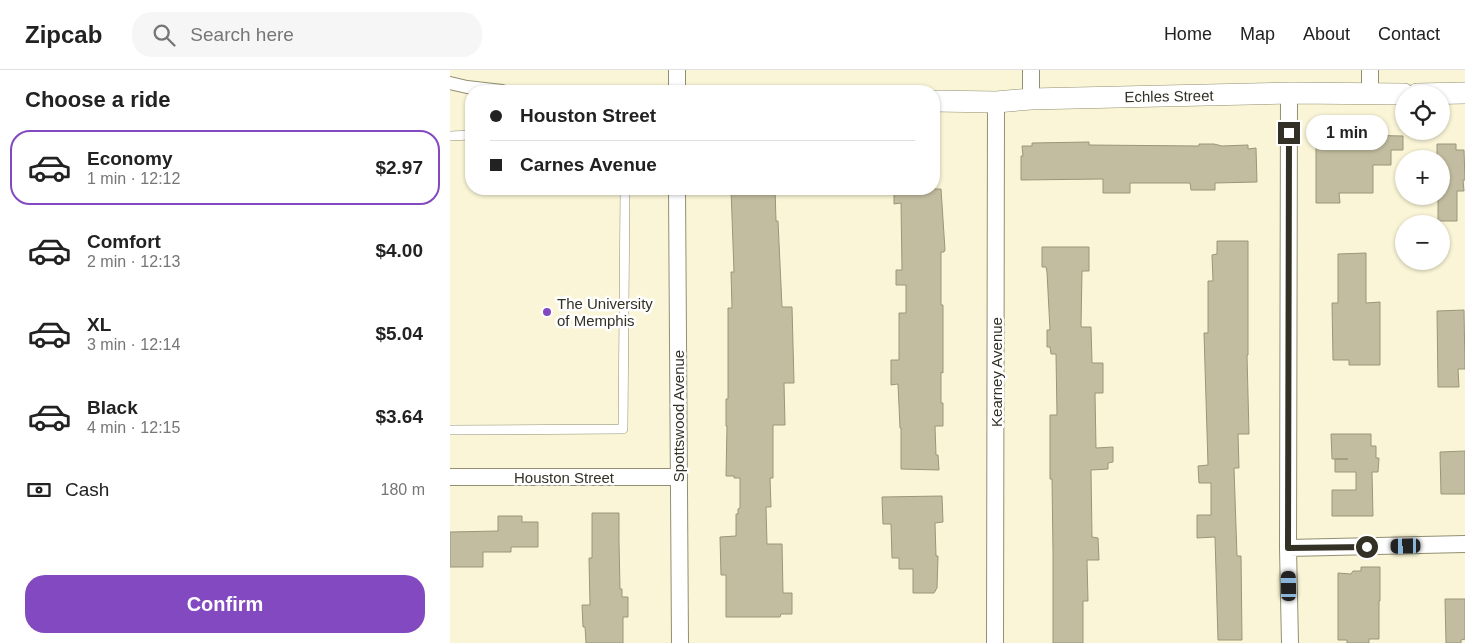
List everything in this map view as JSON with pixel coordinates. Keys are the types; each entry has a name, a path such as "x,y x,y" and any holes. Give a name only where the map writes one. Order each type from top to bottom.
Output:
{"street":[{"path":"677,70 677,85"},
{"path":"1031,70 1031,99"},
{"path":"1370,70 1370,95"},
{"path":"450,83 465,87"},
{"path":"1289,93 1288,548 1290,643"},
{"name":"Echles Street","path":"940,100 996,102 1031,99 1289,93 1395,94"},
{"path":"1450,93 1465,93"},
{"name":"Kearney Avenue","path":"995,643 996,102"},
{"name":"Spottswood Avenue","path":"678,195 680,643"},
{"name":"Houston Street","path":"450,477 678,477"},
{"path":"1288,548 1465,544"}],"lane":[{"path":"450,136 465,135"},
{"path":"450,430 623,429 625,195"}],"building":[{"path":"1326,136 1395,136 1395,140 1403,140 1403,150 1391,150 1391,165 1373,165 1373,193 1339,193 1340,203 1316,203 1316,142 1325,141"},
{"path":"1089,142 1089,145 1248,145 1248,149 1256,148 1257,182 1215,183 1215,190 1191,190 1190,183 1130,183 1130,193 1103,193 1103,179 1021,180 1022,146 1032,146 1032,143"},
{"path":"1437,144 1456,144 1456,150 1464,150 1464,191 1457,191 1457,221 1450,221 1450,215 1438,215 1438,205 1450,205 1450,150 1437,150"},
{"path":"941,189 945,250 941,252 943,373 941,372 941,403 943,403 943,426 935,426 936,455 938,455 939,470 901,469 898,384 891,385 891,360 899,360 899,313 906,313 906,285 896,285 896,270 902,270 901,203 894,204 894,195 940,195"},
{"path":"731,195 775,195 782,307 792,307 794,383 784,383 785,425 773,425 773,478 770,478 771,507 766,507 767,544 782,544 783,593 792,593 792,614 781,614 780,617 726,617 726,575 721,575 720,537 736,536 736,514 738,514 738,509 740,508 740,478 726,476 728,308 732,308 731,272 734,272"},
{"path":"1217,241 1248,241 1247,355 1249,434 1238,434 1239,468 1234,468 1237,556 1241,556 1242,640 1218,640 1215,537 1197,538 1197,515 1211,515 1211,483 1199,483 1198,466 1208,465 1204,333 1208,333 1208,281 1213,281 1212,255 1217,254"},
{"path":"1042,247 1089,247 1089,271 1082,271 1081,327 1091,327 1092,363 1103,363 1103,393 1095,393 1096,448 1113,447 1113,462 1108,463 1108,469 1091,470 1092,537 1098,538 1099,560 1087,560 1088,601 1083,601 1083,643 1053,643 1050,415 1057,415 1056,354 1051,354 1050,347 1047,347 1047,330 1050,330 1047,272 1046,267 1042,267"},
{"path":"1366,253 1366,303 1380,302 1380,365 1349,365 1349,360 1333,360 1332,303 1338,303 1338,254"},
{"path":"1464,310 1465,369 1458,369 1459,387 1438,387 1437,311"},
{"path":"1331,434 1371,434 1371,446 1376,446 1376,458 1379,458 1378,472 1372,472 1373,516 1332,516 1332,490 1356,490 1356,472 1335,472 1335,459 1332,459"},
{"path":"1465,451 1465,494 1441,494 1440,452"},
{"path":"942,496 943,522 935,523 936,556 938,556 937,588 934,593 913,593 913,569 899,569 899,558 892,558 891,524 883,524 882,497"},
{"path":"592,513 619,513 620,589 622,589 622,597 628,597 628,617 623,617 623,643 586,643 582,605 590,605 589,558 592,558"},
{"path":"498,516 522,516 522,522 538,522 538,547 511,547 511,552 483,552 483,567 450,567 450,532 498,531"},
{"path":"1361,567 1380,567 1379,639 1369,639 1369,643 1347,643 1347,640 1338,640 1338,573 1351,574 1353,571 1361,571"},
{"path":"1445,599 1465,599 1465,639 1461,640 1461,643 1446,643"}],"place":[{"name":"The University of Memphis","path":"547,312"}],"route":[{"path":"1289,133 1288,548 1367,547"}]}
